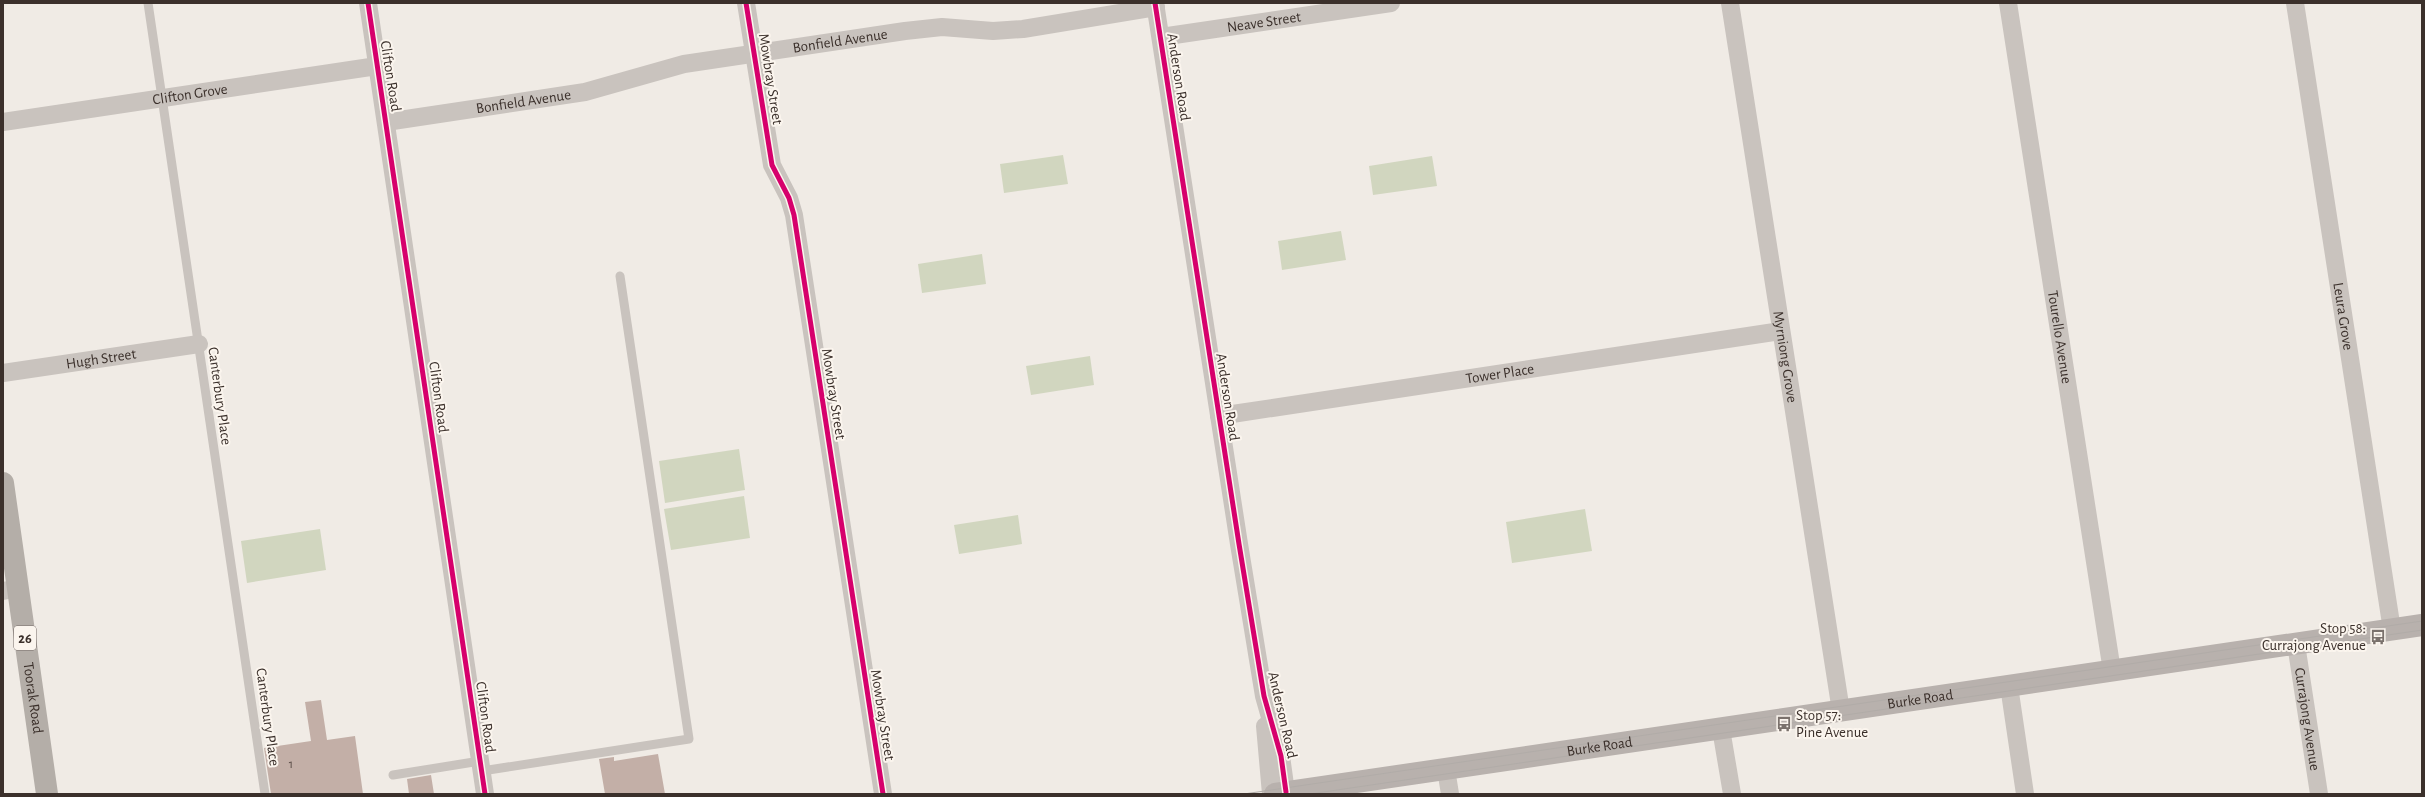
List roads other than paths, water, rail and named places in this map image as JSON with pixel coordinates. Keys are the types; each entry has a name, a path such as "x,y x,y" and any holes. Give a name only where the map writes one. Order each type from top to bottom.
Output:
{"highway":[{"name":"Toorak Road","path":"3,483 10,590 47,794"}],"main road":[{"name":"Burke Road","path":"1278,793 2422,625"}],"street":[{"name":"Clifton Road","path":"368,3 486,794"},
{"name":"Mowbray Street","path":"746,3 772,165 789,198 794,215 883,794"},
{"name":"Neave Street","path":"1161,37 1391,3"},
{"name":"Myrniong Grove","path":"1730,3 1841,711"},
{"name":"Tourello Avenue","path":"2008,3 2112,671"},
{"name":"Leura Grove","path":"2295,3 2392,630"},
{"name":"Bonfield Avenue","path":"386,122 585,92 669,67 754,54 926,28 993,31 1023,29 1156,5"},
{"name":"Anderson Road","path":"1156,5 1219,416 1264,696 1281,756 1278,793"},
{"name":"Clifton Grove","path":"3,122 377,66"},
{"name":"Tower Place","path":"1219,416 1781,331"},
{"name":"Hugh Street","path":"3,373 199,344"},
{"name":"Currajong Avenue","path":"2296,644 2319,794"},
{"path":"2008,686 2025,794"},
{"path":"1722,729 1732,794"},
{"path":"1446,769 1450,794"}],"lane":[{"name":"Canterbury Place","path":"148,3 265,794"},
{"path":"393,775 481,766 689,739 620,276"}],"tram line":[{"path":"1244,794 2422,621"},
{"path":"1310,794 2422,630"}],"place":[{"name":"Stop 58: Currajong Avenue","path":"2378,637"},
{"name":"Stop 57: Pine Avenue","path":"1784,724"}]}
